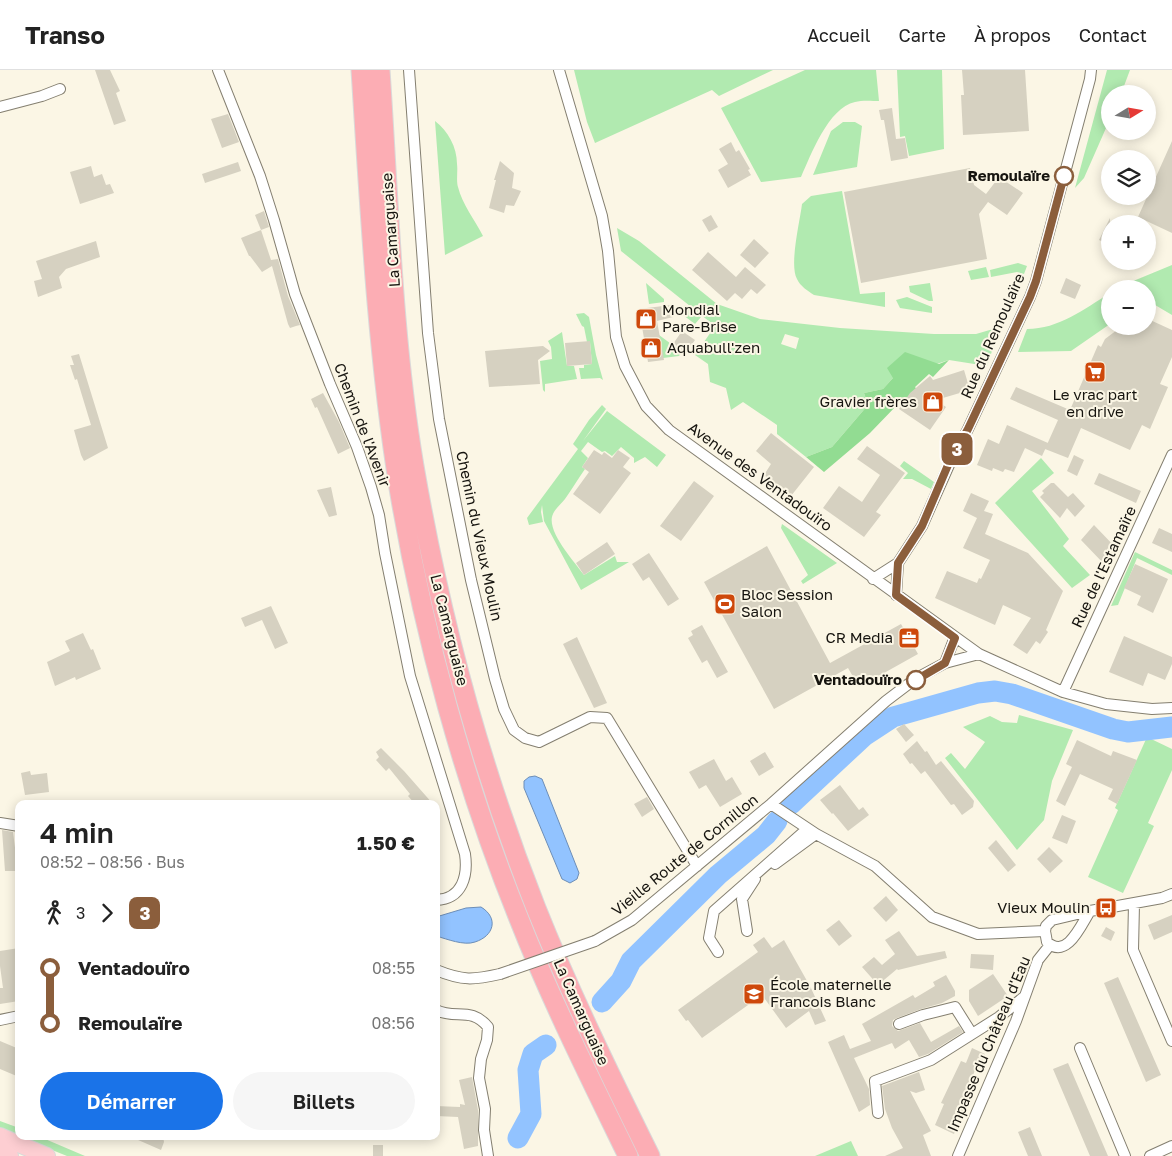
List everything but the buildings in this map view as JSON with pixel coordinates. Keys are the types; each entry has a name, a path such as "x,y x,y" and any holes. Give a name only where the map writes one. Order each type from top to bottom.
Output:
{"highway":[{"name":"La Camarguaise","path":"360,70 384,380 400,489 426,616 461,751 484,823 518,917 553,1001 628,1156"},
{"name":"La Camarguaise","path":"380,70 396,303 404,387 414,465 441,601 479,744 536,907 572,993 650,1156"}],"main road":[{"path":"0,1136 48,1156"},
{"path":"0,1152 10,1156"}],"street":[{"name":"Chemin de l'Avenir","path":"218,70 260,176 295,294 357,448 379,515 410,676 465,854 467,869 464,882 450,896 440,899"},
{"name":"Chemin du Vieux Moulin","path":"409,70 428,323 439,419 471,580 504,709 514,730 525,738 539,742 590,717 608,718 697,866"},
{"name":"Avenue des Ventadouïro","path":"559,70 602,216 608,251 616,336 625,366 646,406 669,430 694,450 979,654 1063,692 1106,704 1152,709 1172,708"},
{"name":"Rue du Remoulaïre","path":"874,579 898,563 922,526 948,465 968,429 1030,297 1036,281 1091,75 1096,70"},
{"path":"0,107 42,96 60,89"},
{"name":"Rue de l'Estamaïre","path":"1063,692 1172,454"},
{"name":"Rue du Remoulaïre","path":"896,595 898,563"},
{"path":"945,663 955,638"},
{"path":"771,804 886,701 945,663 979,654"},
{"name":"Vieille Route de Cornillon","path":"440,972 451,976 475,979 500,974 595,941 632,920 771,804 812,831 875,866 932,917 978,934 1045,931"},
{"path":"0,823 15,825"},
{"path":"747,930 742,899 753,880 812,831"},
{"path":"718,952 708,938 714,911 812,831"},
{"path":"1090,911 1071,942 1064,947 1050,945 1046,939 1045,931 1046,926 1052,920 1090,911 1162,898 1172,894"},
{"path":"1134,904 1133,950 1172,1042"},
{"path":"1061,919 1066,921 1072,928 1073,937"},
{"name":"Impasse du Château d'Eau","path":"958,1156 1016,1021 1038,960 1050,945"},
{"path":"878,1113 874,1081 931,1060 999,1017 1025,997"},
{"path":"899,1024 923,1015 955,1007 972,1034"},
{"path":"440,1012 466,1014 481,1019 488,1027 479,1078 485,1109 484,1130 488,1156"},
{"path":"0,1020 15,1017"},
{"path":"1080,1048 1125,1156"},
{"path":"1150,1156 1172,1146"}],"green space":[{"path":"574,70 773,70 719,96 712,90 595,143 587,122"},
{"path":"805,70 876,70 879,101 855,102 845,106 837,113 815,145 801,177 761,182 721,108"},
{"path":"897,70 942,70 944,149 909,156 905,136 900,137"},
{"path":"1107,70 1130,70 1124,85 1103,85"},
{"path":"1101,92 1101,139 1084,178 1075,188"},
{"path":"435,121 448,135 453,146 457,158 457,181 460,193 483,236 445,255"},
{"path":"843,122 855,122 862,126 857,167 813,175 831,131"},
{"path":"842,191 860,294 885,292 885,307 814,295 798,282 794,264 802,204 811,196"},
{"path":"617,228 639,241 717,304 760,319 840,328 934,334 976,334 1000,327 987,366 949,360 893,378 883,389 864,393 868,405 832,447 806,457 777,434 777,425 743,402 731,410 726,388 710,382 708,364 695,355 715,326 621,251","holes":["785,334 799,338 796,349 781,344"]},
{"path":"1018,263 1027,266 1024,274 1017,272 991,277 990,270"},
{"path":"1172,265 1172,315 1156,306 1156,280 1136,280"},
{"path":"986,267 989,277 971,280 968,271"},
{"path":"646,283 664,299 664,302 649,304"},
{"path":"930,283 933,301 910,292 909,286"},
{"path":"907,297 932,307 932,313 900,308 896,300"},
{"path":"1101,299 1101,330 1071,351 1018,352 1027,329 1050,326"},
{"path":"685,305 701,317 695,324 679,312"},
{"path":"584,313 589,317 603,380 600,378 581,379 579,368 592,364 590,342 587,342 584,327 576,314"},
{"path":"562,332 567,366 574,366 577,379 545,384 545,392 543,390 540,361 552,359 551,347 548,341"},
{"path":"659,335 682,352 679,356 663,358"},
{"path":"905,352 939,364 949,360 933,377 929,374 915,387 918,391 898,404 870,433 824,472 806,457 832,447 868,405 864,393 883,389 893,378 887,368"},
{"path":"602,405 606,409 583,441 607,411 666,455 657,467 645,457 634,463 634,458 621,447 612,456 605,451 602,452 588,442 581,451 588,458 582,467 585,469 554,512 553,528 562,546 584,575 615,556 617,562 629,562 581,590 544,521 542,505 543,522 529,525 527,518 578,449 573,444"},
{"path":"1041,458 1054,473 1032,491 1069,539 1063,546 1090,575 1072,588 995,503"},
{"path":"904,461 934,482 931,489 912,479 903,479 908,473 900,466"},
{"path":"782,524 837,563 803,584 801,581 808,575 781,528"},
{"path":"1135,552 1172,570 1172,575 1137,558 1118,605 1111,606"},
{"path":"1019,715 1073,730 1052,781 1044,820 1017,850 945,758 951,753 965,769 985,742 963,727 990,716 1002,722 1017,723"},
{"path":"1147,737 1172,749 1172,770 1148,823 1154,826 1123,893 1088,877 1118,810 1115,808"},
{"path":"0,1121 15,1127 15,1135 0,1129"},
{"path":"27,1140 47,1140 85,1156 67,1156"},
{"path":"851,1141 858,1156 815,1156"}],"water":[{"path":"535,776 542,779 579,873 577,879 570,883 562,879 524,788 524,781 529,777"},
{"path":"481,907 487,911 492,921 492,926 486,936 471,943 456,942 440,937 440,916 466,908"}],"waterway":[{"path":"791,804 864,736 893,717 978,693 995,691 1012,694 1113,729 1128,732 1172,727"},
{"path":"602,1002 621,981 631,961 718,875 766,835 777,821"},
{"path":"518,1138 531,1114 528,1070 533,1054 546,1045"}],"bus line":[{"name":"3","path":"916,680 945,663 955,638 896,595 898,563 922,526 948,465 968,429 1030,297 1064,176"}],"place":[{"name":"Remoulaïre","path":"1064,176"},
{"name":"Mondial Pare-Brise","path":"646,319"},
{"name":"Aquabull'zen","path":"651,348"},
{"name":"Le vrac part en drive","path":"1095,372"},
{"name":"Gravier frères","path":"933,402"},
{"name":"Bloc Session Salon","path":"725,604"},
{"name":"CR Media","path":"909,638"},
{"name":"Ventadouïro","path":"916,680"},
{"name":"Vieux Moulin","path":"1106,908"},
{"name":"École maternelle Francois Blanc","path":"754,994"}]}
